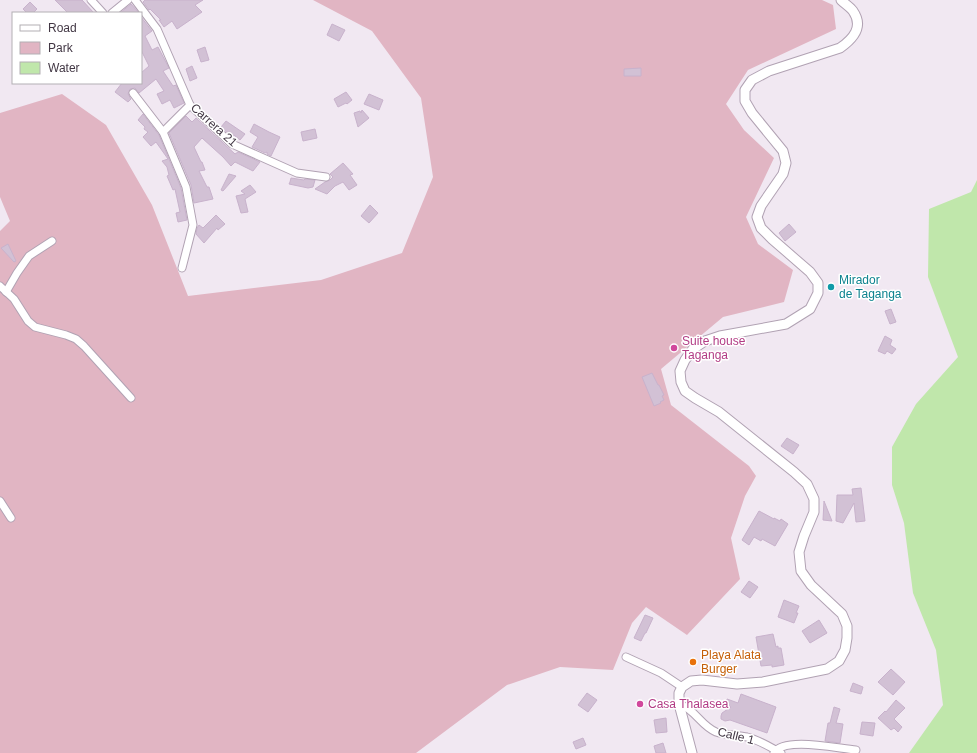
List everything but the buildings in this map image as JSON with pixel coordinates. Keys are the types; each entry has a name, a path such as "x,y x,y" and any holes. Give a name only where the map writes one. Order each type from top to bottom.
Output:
{"street":[{"path":"91,0 102,12"},
{"path":"113,12 128,0"},
{"name":"Carrera 21","path":"135,0 157,29 190,105 232,144 297,173 326,177"},
{"path":"692,753 679,704 678,693 682,687 691,681 702,680 737,684 763,682 827,669 839,661 845,650 847,626 842,614 811,585 801,571 799,552 814,512 814,499 806,484 794,472 719,412 686,391 681,382 680,371 685,360 693,349 705,342 720,336 786,324 810,309 818,293 818,283 810,272 772,240 761,228 757,217 760,206 782,174 786,163 783,151 752,113 745,101 745,90 752,80 769,71 840,48 849,42 855,34 858,26 857,19 852,10 841,0"},
{"path":"133,93 163,132 186,187 193,225 182,268"},
{"path":"163,132 190,105"},
{"path":"6,292 29,256 52,241"},
{"path":"0,286 14,299 28,322 35,327 76,339 131,398"},
{"path":"0,501 11,518"},
{"path":"626,657 661,673 682,687"},
{"name":"Calle 1","path":"679,704 688,708 709,728 717,732 749,738 761,742 777,752 782,746 790,745 818,745 856,750"}],"green space":[{"path":"313,0 822,0 833,5 836,29 748,70 726,104 744,130 774,158 746,217 758,244 793,270 784,302 723,317 661,369 671,405 749,466 756,476 745,496 731,538 740,579 687,635 646,607 632,623 613,670 560,667 507,685 416,753 0,753 0,231 10,221 0,197 0,113 62,94 106,125 152,205 188,296 321,280 402,253 433,177 421,98 372,31"}],"water":[{"path":"977,180 977,753 909,753 943,705 936,650 913,593 904,523 892,485 892,447 916,404 958,357 928,277 929,209 971,192"}],"place":[{"name":"Mirador de Taganga","path":"831,287"},
{"name":"Suite house Taganga","path":"674,348"},
{"name":"Playa Alata Burger","path":"693,662"},
{"name":"Casa Thalasea","path":"640,704"}]}
